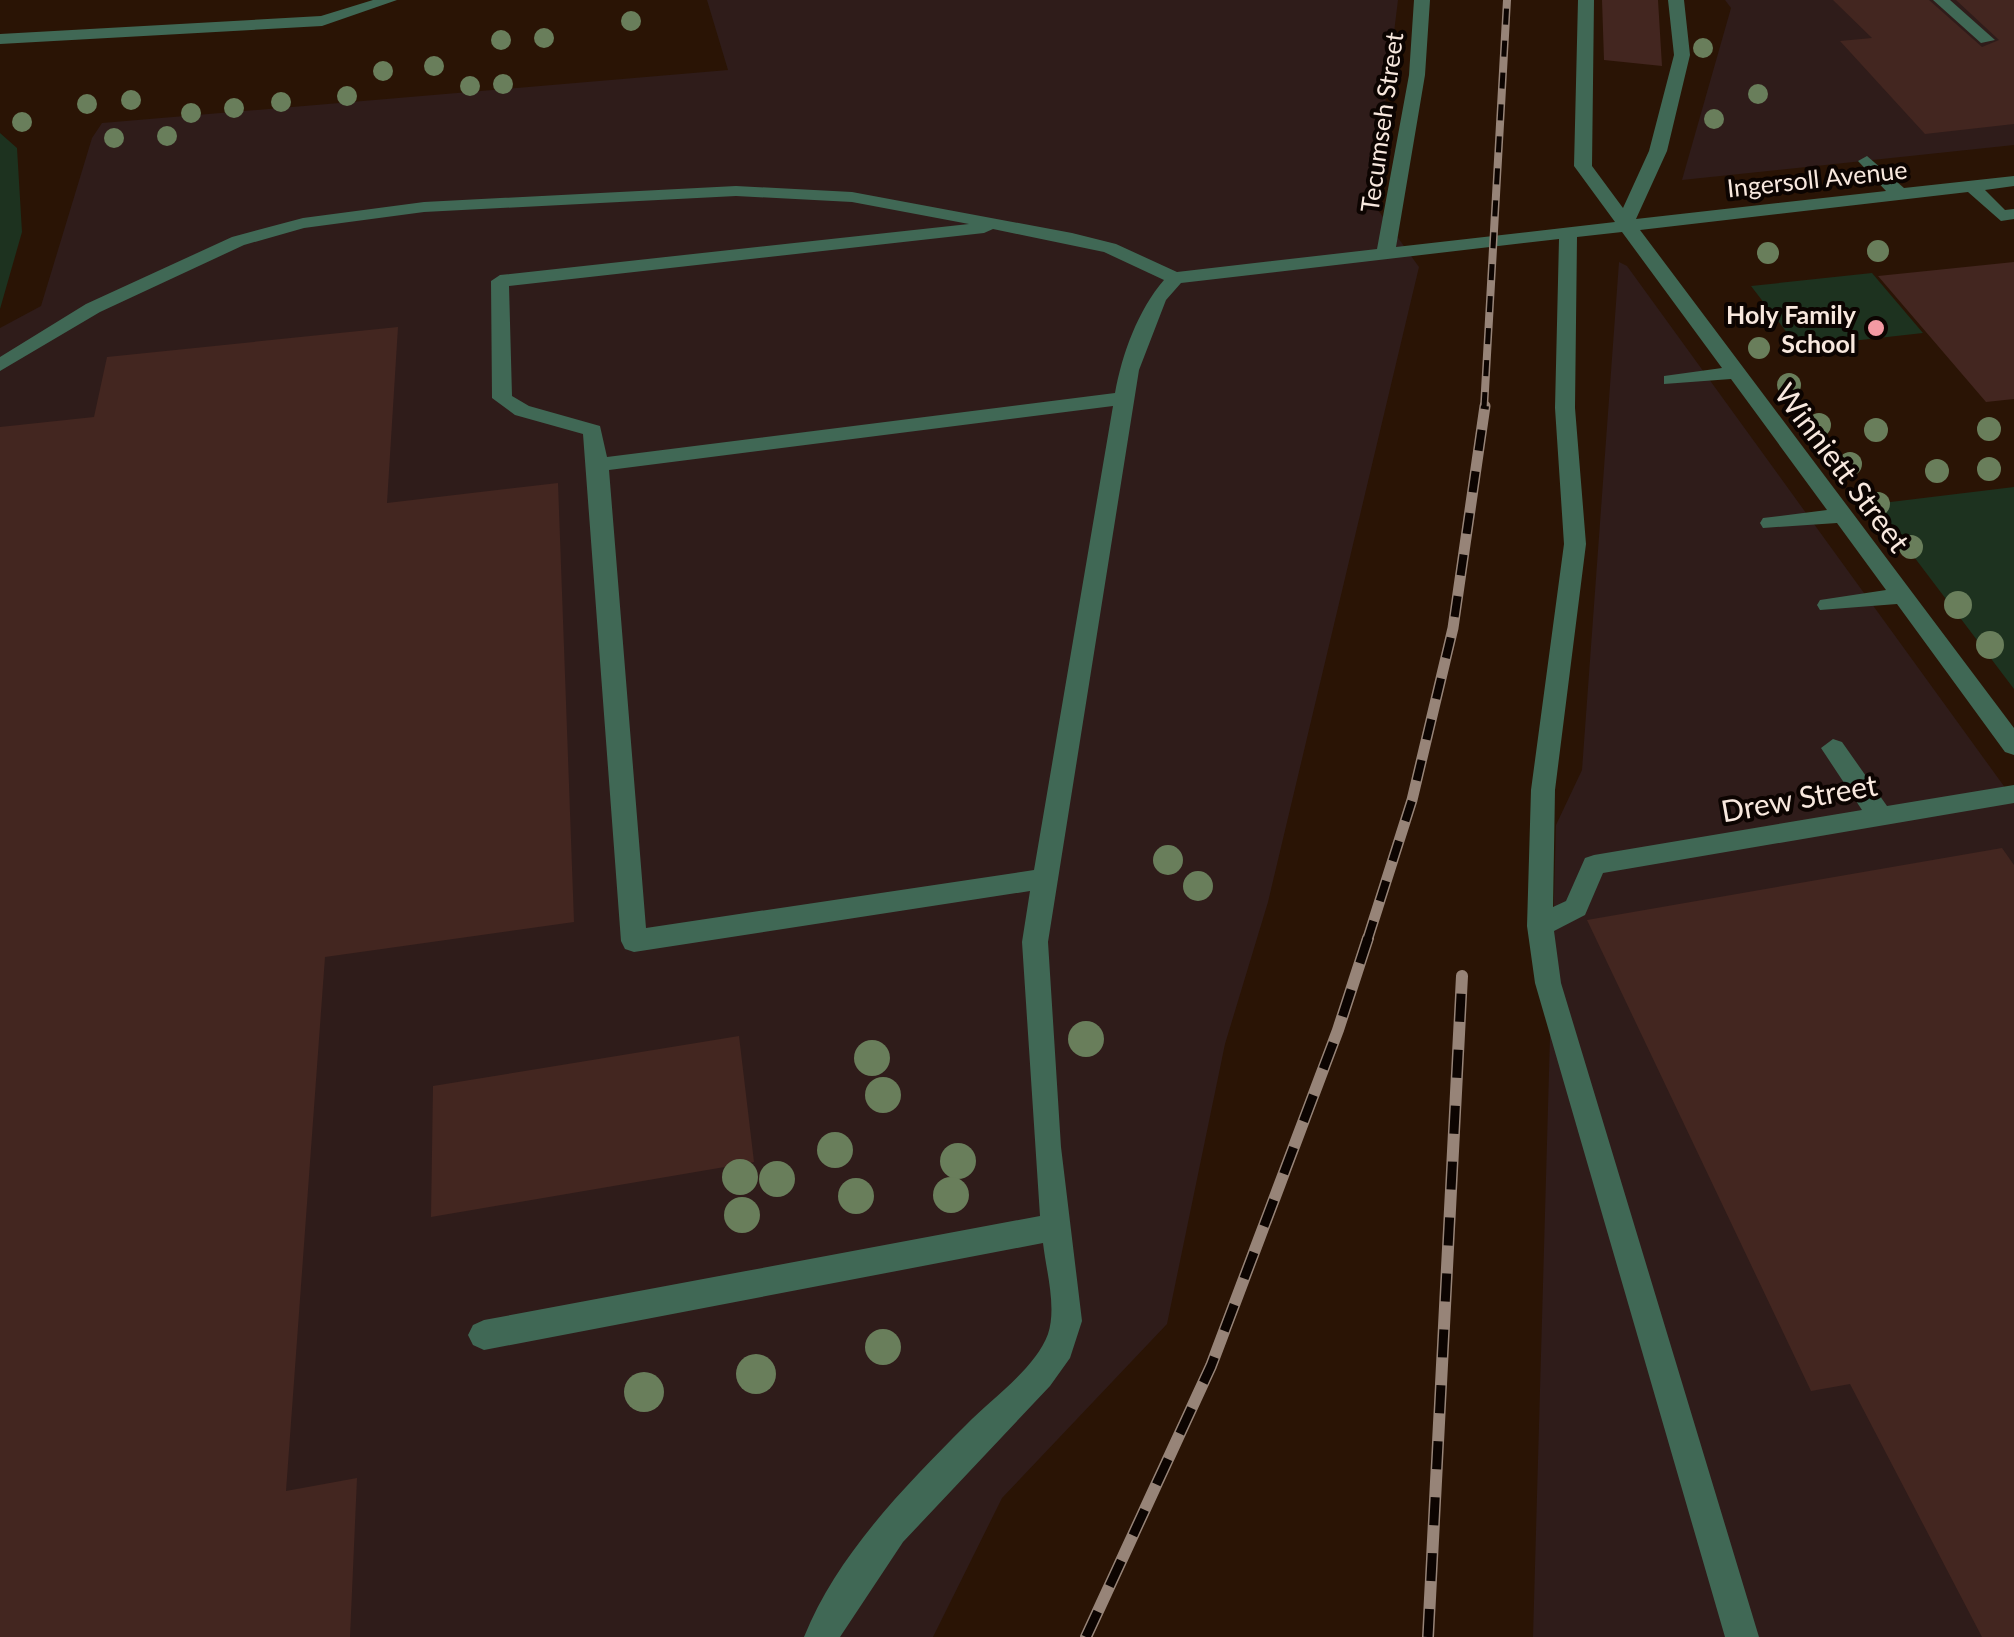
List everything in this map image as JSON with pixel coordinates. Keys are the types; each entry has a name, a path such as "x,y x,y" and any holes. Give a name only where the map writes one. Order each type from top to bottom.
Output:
{"street":[{"path":"0,39 322,22 388,0"},
{"name":"Tecumseh Street","path":"1386,250 1416,75 1422,0"},
{"name":"Winniett Street","path":"1586,0 1584,166 2014,746"},
{"path":"1624,224 1658,151 1682,55 1676,0"},
{"path":"1941,0 1987,40"},
{"path":"1867,161 1899,194"},
{"name":"Ingersoll Avenue","path":"1175,278 1386,250 2014,181"},
{"path":"1972,186 2001,216 2014,214"},
{"path":"0,365 93,308 176,266 238,241 358,214 618,195 756,191 852,197 1014,225 1110,248 1175,278 1157,298 1125,398 1042,879 1035,942 1047,1146 1067,1320 1059,1347 1038,1375 891,1528 838,1603 821,1637"},
{"path":"1014,225 500,280 502,398 524,411 582,424 592,431 598,465 634,941 1042,879"},
{"path":"1568,231 1565,408 1575,544 1543,790 1540,926 1548,983 1742,1637"},
{"path":"1671,380 1735,372"},
{"path":"598,465 1125,398"},
{"path":"1771,523 1842,515"},
{"path":"1828,605 1902,596"},
{"path":"1833,748 1880,816"},
{"name":"Drew Street","path":"1540,926 1576,908 1594,865 2014,794"},
{"path":"484,1335 1059,1226"}],"shaded area":[{"path":"707,0 1398,0 1373,203 1419,267 1268,902 1225,1044 1167,1324 1002,1498 933,1637 0,1637 0,328 41,306 92,138 102,123 728,70"},
{"path":"1725,0 2014,0 2014,145 1682,180 1731,8"},
{"path":"1619,262 1627,266 2014,800 2014,1637 1533,1637 1556,825 1582,770"}],"green space":[{"path":"0,133 17,148 22,232 0,309"},
{"path":"1872,273 1923,333 1798,347 1751,286"},
{"path":"2014,487 2014,689 1874,504"}],"building":[{"path":"1602,0 1658,0 1662,66 1604,60"},
{"path":"1833,0 1929,0 1982,47 1999,40 1956,0 2014,0 2014,124 1925,134 1840,41 1872,38"},
{"path":"2014,262 2014,399 1986,402 1878,276"},
{"path":"398,327 387,503 558,483 574,922 325,957 286,1491 357,1478 350,1637 0,1637 0,427 94,417 107,357"},
{"path":"2002,848 2014,865 2014,1637 1982,1637 1850,1384 1811,1391 1587,920"},
{"path":"739,1036 754,1162 431,1217 433,1086"}],"railway":[{"path":"1484,408 1507,0"},
{"path":"1367,941 1412,800 1453,628 1485,406"},
{"path":"1086,1637 1211,1366 1338,1030 1368,938"},
{"path":"1428,1637 1462,976"}],"place":[{"name":"Holy Family School","path":"1876,328"}]}
